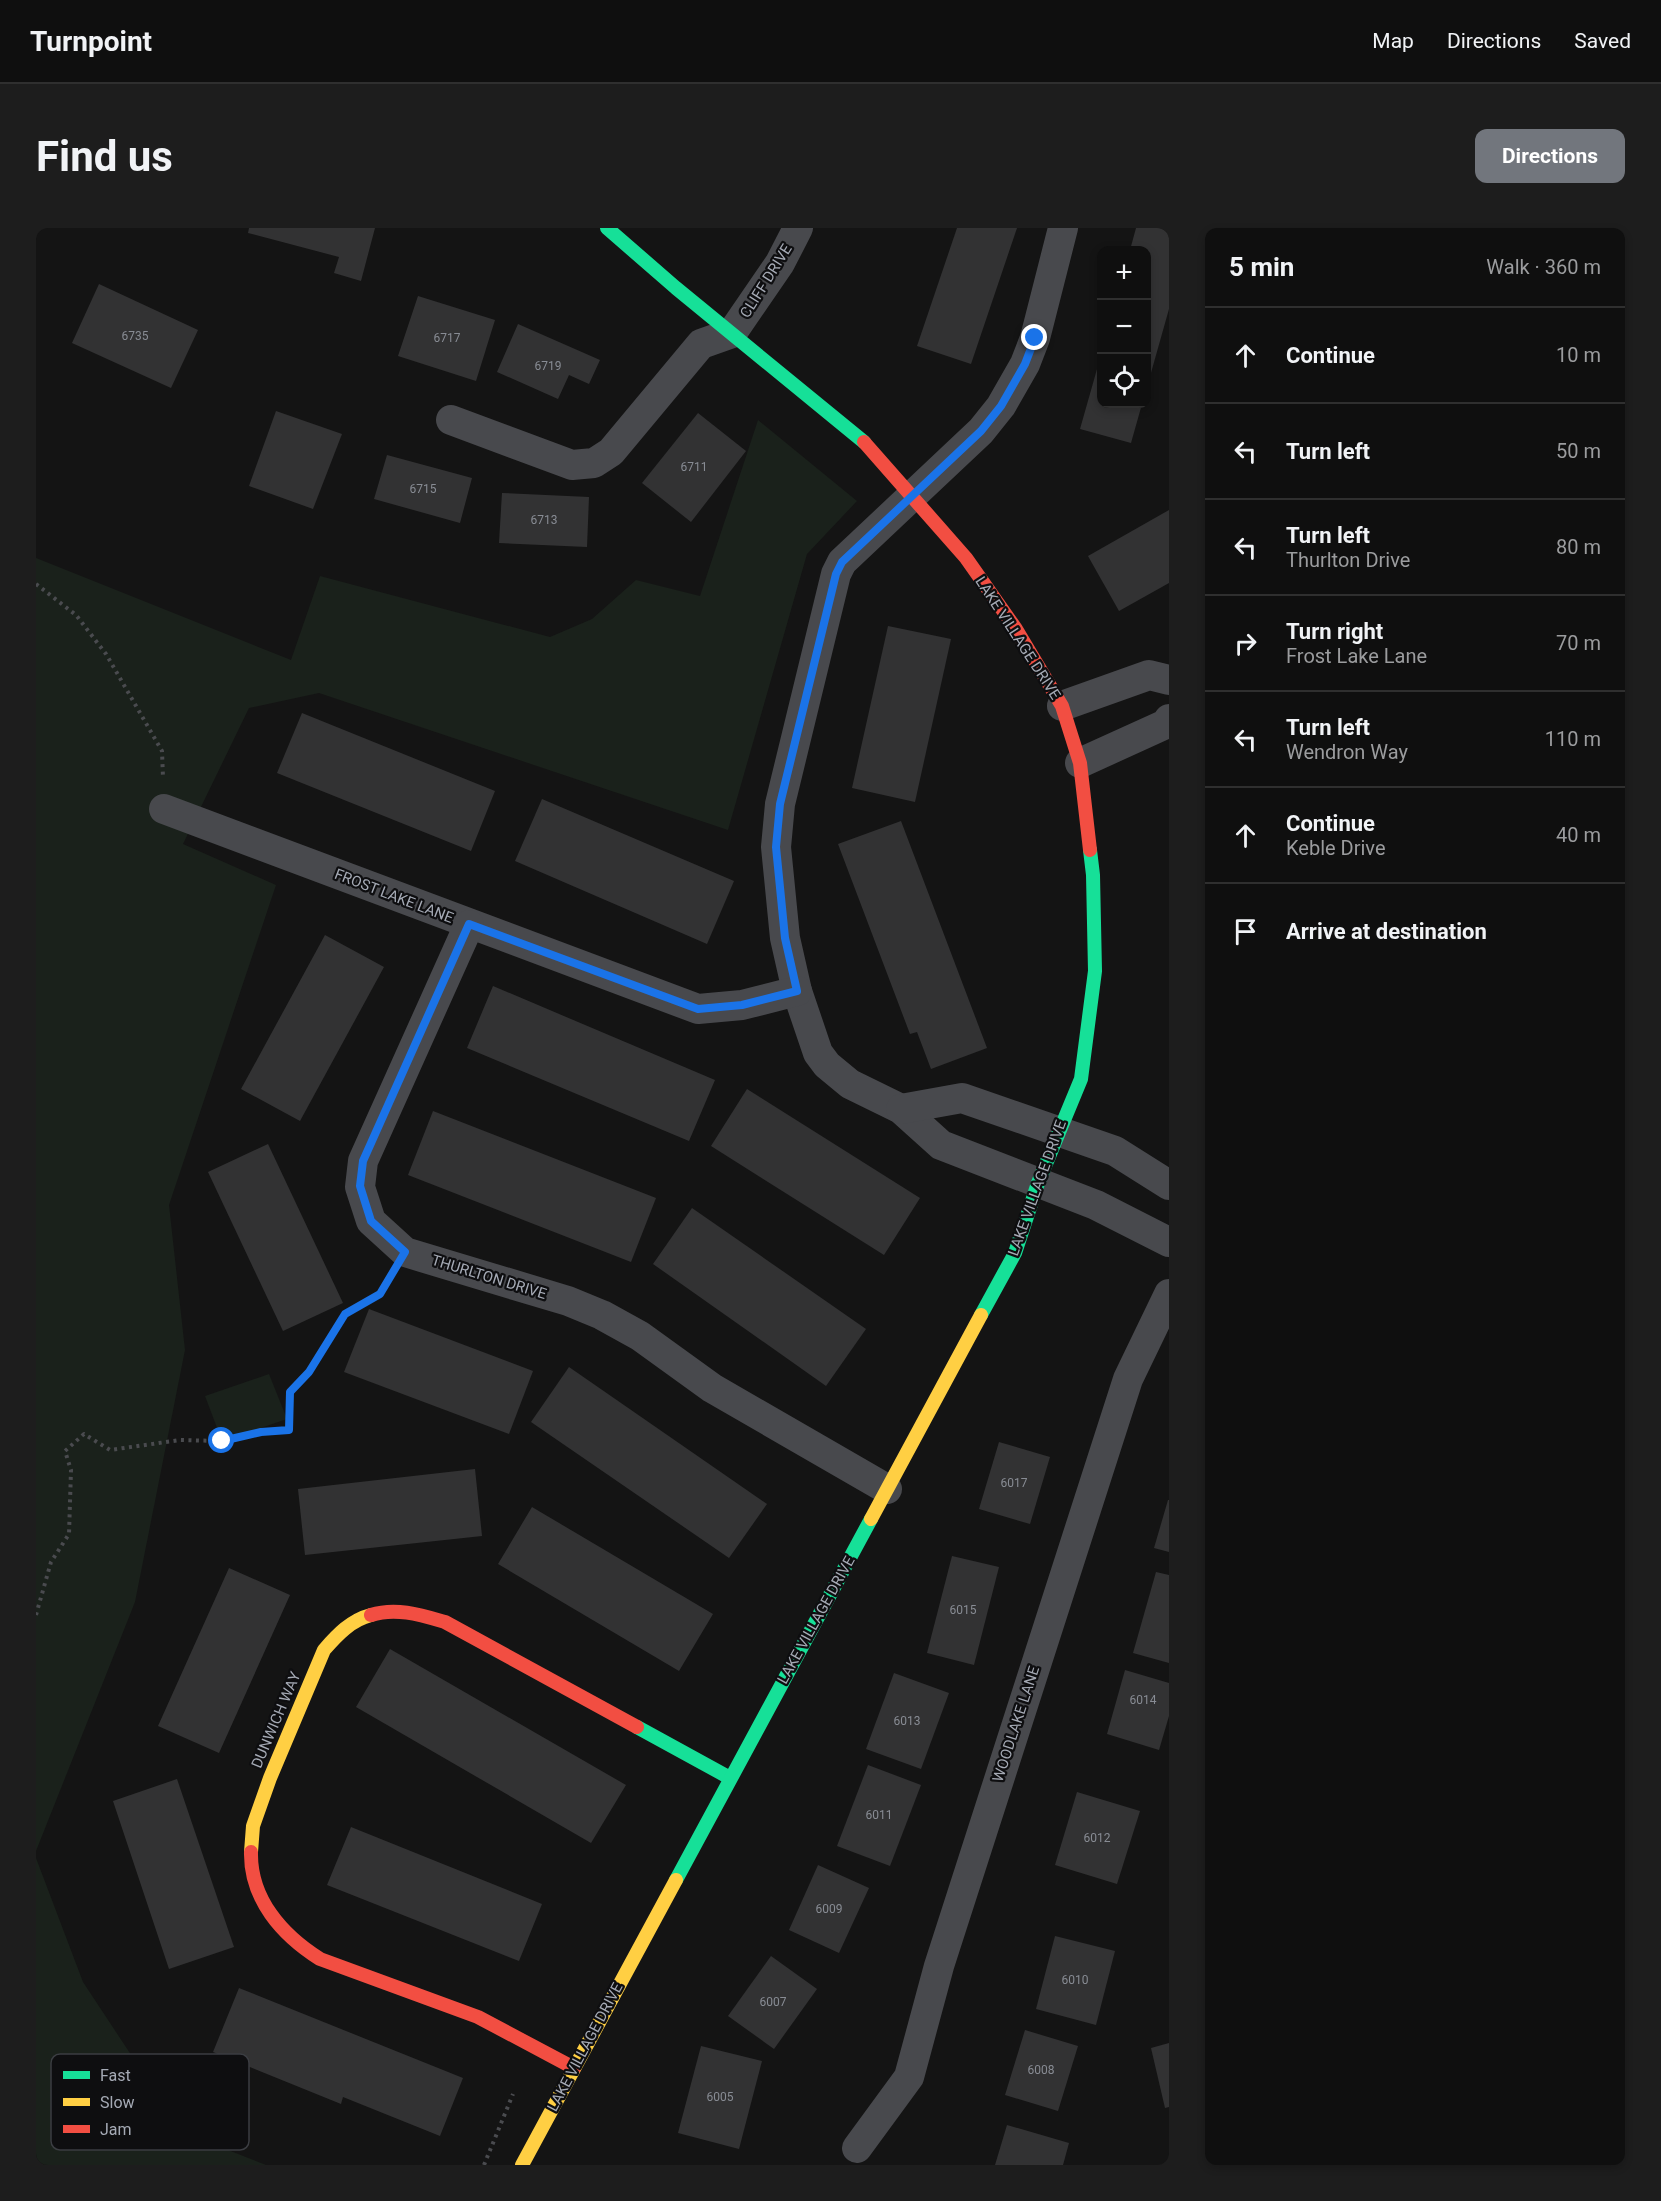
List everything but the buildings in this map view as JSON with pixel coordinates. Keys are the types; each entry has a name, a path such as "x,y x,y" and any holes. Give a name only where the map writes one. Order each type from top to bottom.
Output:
{"street":[{"name":"LAKE VILLAGE DRIVE","path":"522,2165 1015,1253 1058,1130 1081,1079 1095,971 1093,875 1080,763 1062,706 1016,629 966,558 869,446 676,288 607,228"},
{"name":"CLIFF DRIVE","path":"732,333 780,263 798,228"},
{"path":"1063,228 1035,338 1025,364 1001,406 981,431 842,562 836,574 783,792 776,847 785,938 797,991 818,1053 827,1065 850,1084 901,1109 941,1145 1096,1205 1169,1242"},
{"path":"451,420 572,465 594,463 611,452 701,344 732,333"},
{"path":"1062,706 1149,675 1169,680"},
{"path":"1080,763 1166,724 1169,719"},
{"name":"FROST LAKE LANE","path":"164,809 698,1009 742,1005 797,991"},
{"name":"THURLTON DRIVE","path":"469,924 363,1161 360,1186 371,1221 405,1252 568,1300 602,1315 640,1336 712,1388 887,1489"},
{"path":"901,1109 962,1098 1115,1151 1169,1185"},
{"name":"WOODLAKE LANE","path":"857,2148 909,2077 939,1966 1128,1379 1169,1294"},
{"name":"DUNWICH WAY","path":"574,2068 478,2017 320,1959 300,1948 278,1928 266,1909 254,1882 250,1853 251,1834 273,1768 324,1650 336,1635 353,1621 370,1614 397,1610 416,1612 445,1622 730,1778"}],"path":[{"path":"36,584 76,615 106,654 162,751 164,809"},
{"path":"36,1615 51,1562 69,1534 72,1470 65,1451 84,1434 110,1450 180,1440 222,1441 261,1432 289,1430 290,1392 309,1372 345,1314 380,1294 405,1252"},
{"path":"484,2165 513,2094"}],"shaded area":[{"path":"758,420 857,501 807,554 728,830 319,693 249,708 183,844 276,885 169,1205 185,1350 135,1602 36,1851 36,558 291,660 320,576 550,637 592,619 636,580 700,596"},
{"path":"269,1374 287,1419 222,1441 205,1396"},
{"path":"36,1858 83,1982 131,2054 51,2054 51,2150 228,2150 266,2165 36,2165"}],"traffic: fast":[{"path":"607,228 676,288 864,442"},
{"path":"981,1315 1015,1253 1038,1183 1081,1079 1095,971 1093,875 1090,850"},
{"path":"676,1880 871,1519"},
{"path":"637,1727 730,1778"}],"traffic: slow":[{"path":"871,1519 981,1315"},
{"path":"251,1852 253,1826 270,1778 324,1650 351,1624 371,1615"},
{"path":"522,2165 676,1880"}],"traffic: jam":[{"path":"864,442 966,558 1016,629 1062,706 1080,763 1090,850"},
{"path":"371,1615 399,1612 445,1622 637,1727"},
{"path":"251,1852 256,1885 271,1914 293,1939 320,1959 478,2017 574,2068"}],"route":[{"path":"222,1441 261,1432 289,1430 290,1392 309,1372 345,1314 380,1294 405,1252 371,1221 360,1186 363,1161 469,924 698,1009 742,1005 797,991 785,938 776,847 780,804 836,574 842,562 981,431 1001,406 1025,364 1035,338"}]}
